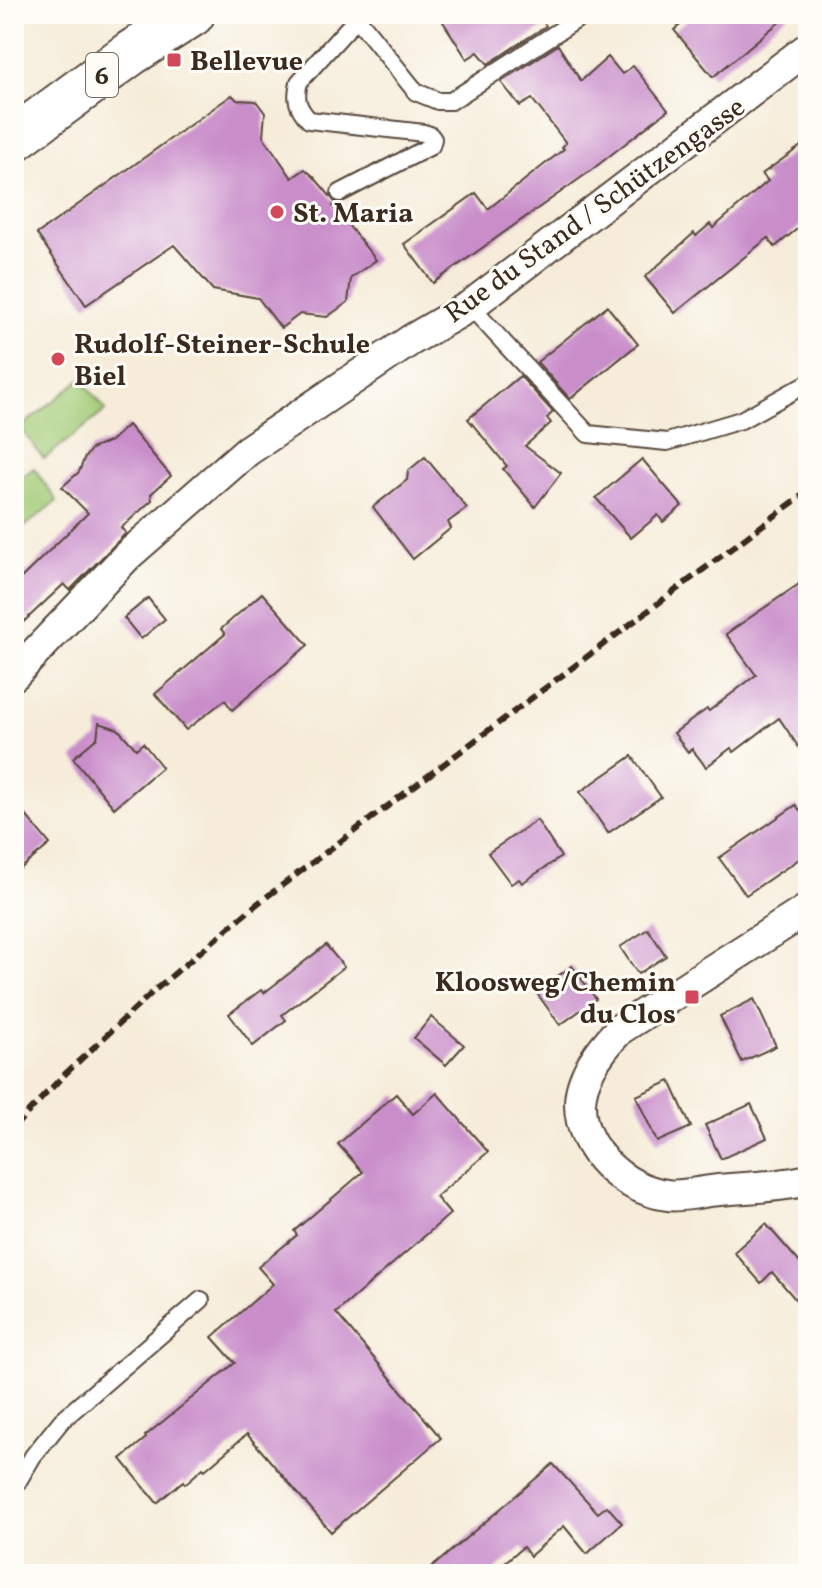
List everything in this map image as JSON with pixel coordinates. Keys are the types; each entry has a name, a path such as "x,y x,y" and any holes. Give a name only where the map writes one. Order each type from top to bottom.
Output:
{"main road":[{"name":"6","path":"14,139 131,53 192,14"}],"street":[{"name":"Rue du Stand / Schützengasse","path":"14,675 127,556 247,451 411,340 470,306 808,48"},
{"path":"808,909 620,1029 602,1047 591,1067 580,1104 586,1132 602,1161 621,1178 648,1191 684,1195 808,1180"}],"lane":[{"path":"340,193 431,146 433,139 424,133 309,120 299,109 296,95 299,82 358,16 416,92 438,101 451,101 576,20"},
{"path":"470,306 588,434 667,442 741,420 808,383"},
{"path":"14,1488 33,1456 62,1420 201,1300"}],"green space":[{"path":"81,379 106,410 44,459 20,428"},
{"path":"34,468 57,501 14,535 14,483"}],"building":[{"path":"438,14 538,14 546,26 488,64 478,52 467,59"},
{"path":"694,14 789,14 713,77 674,30"},
{"path":"558,45 581,81 608,57 622,74 633,66 668,110 589,172 433,283 404,244 476,193 488,209 564,149 562,147 566,143 532,99 520,106 501,82"},
{"name":"St. Maria","path":"232,95 237,100 256,101 265,113 263,136 292,178 305,169 314,177 376,260 351,278 348,302 327,317 300,314 281,328 258,298 213,290 174,245 86,305 37,234"},
{"path":"808,141 808,220 775,247 768,238 675,313 645,277 694,233 696,236 710,224 713,228 768,181 762,174"},
{"path":"607,306 638,344 570,399 537,362"},
{"path":"520,376 553,412 547,418 551,423 525,446 561,473 535,507 503,469 507,466 468,419"},
{"path":"128,425 171,476 151,494 152,500 121,528 126,533 70,590 64,584 14,631 14,585 88,513 62,487 79,472 91,449 111,441"},
{"path":"425,457 467,508 448,522 451,528 413,559 373,507 407,480 408,471"},
{"path":"642,459 682,506 663,522 658,515 631,538 596,498"},
{"path":"808,578 808,761 779,718 734,752 731,748 706,767 692,749 688,752 674,733 756,675 726,634"},
{"path":"262,593 308,645 232,710 225,700 186,730 155,694 225,634 221,629"},
{"path":"148,598 165,619 141,639 124,618"},
{"path":"99,723 118,729 136,749 143,743 162,767 114,808 73,758 97,738"},
{"path":"632,756 661,797 608,833 580,792"},
{"path":"14,801 50,844 14,874"},
{"path":"796,805 808,822 808,853 746,895 719,858"},
{"path":"537,820 561,857 522,883 519,879 511,884 488,853"},
{"path":"648,929 666,956 638,974 620,947"},
{"path":"326,945 344,967 282,1015 286,1020 253,1046 229,1014 261,990 264,993"},
{"path":"572,966 596,999 560,1025 536,992"},
{"path":"754,999 776,1046 742,1062 720,1016"},
{"path":"431,1017 464,1045 446,1065 414,1038"},
{"path":"670,1081 691,1127 657,1142 636,1096"},
{"path":"437,1093 488,1152 436,1197 450,1214 336,1313 441,1438 331,1532 247,1434 205,1470 203,1468 185,1484 183,1481 157,1503 121,1459 235,1363 212,1337 273,1284 258,1267 297,1235 294,1231 363,1172 338,1144 396,1094 413,1114"},
{"path":"751,1104 767,1138 721,1159 705,1125"},
{"path":"766,1224 808,1272 808,1314 772,1272 761,1283 734,1252"},
{"path":"553,1464 598,1513 607,1506 622,1523 587,1554 564,1526 530,1556 523,1547 491,1574 424,1574"}],"railway":[{"path":"14,1127 64,1075 155,990 257,904 808,491"}],"place":[{"name":"Bellevue","path":"174,60"},
{"name":"St. Maria","path":"277,212"},
{"name":"Rudolf-Steiner-Schule Biel","path":"58,359"},
{"name":"Kloosweg/Chemin du Clos","path":"692,997"}]}
